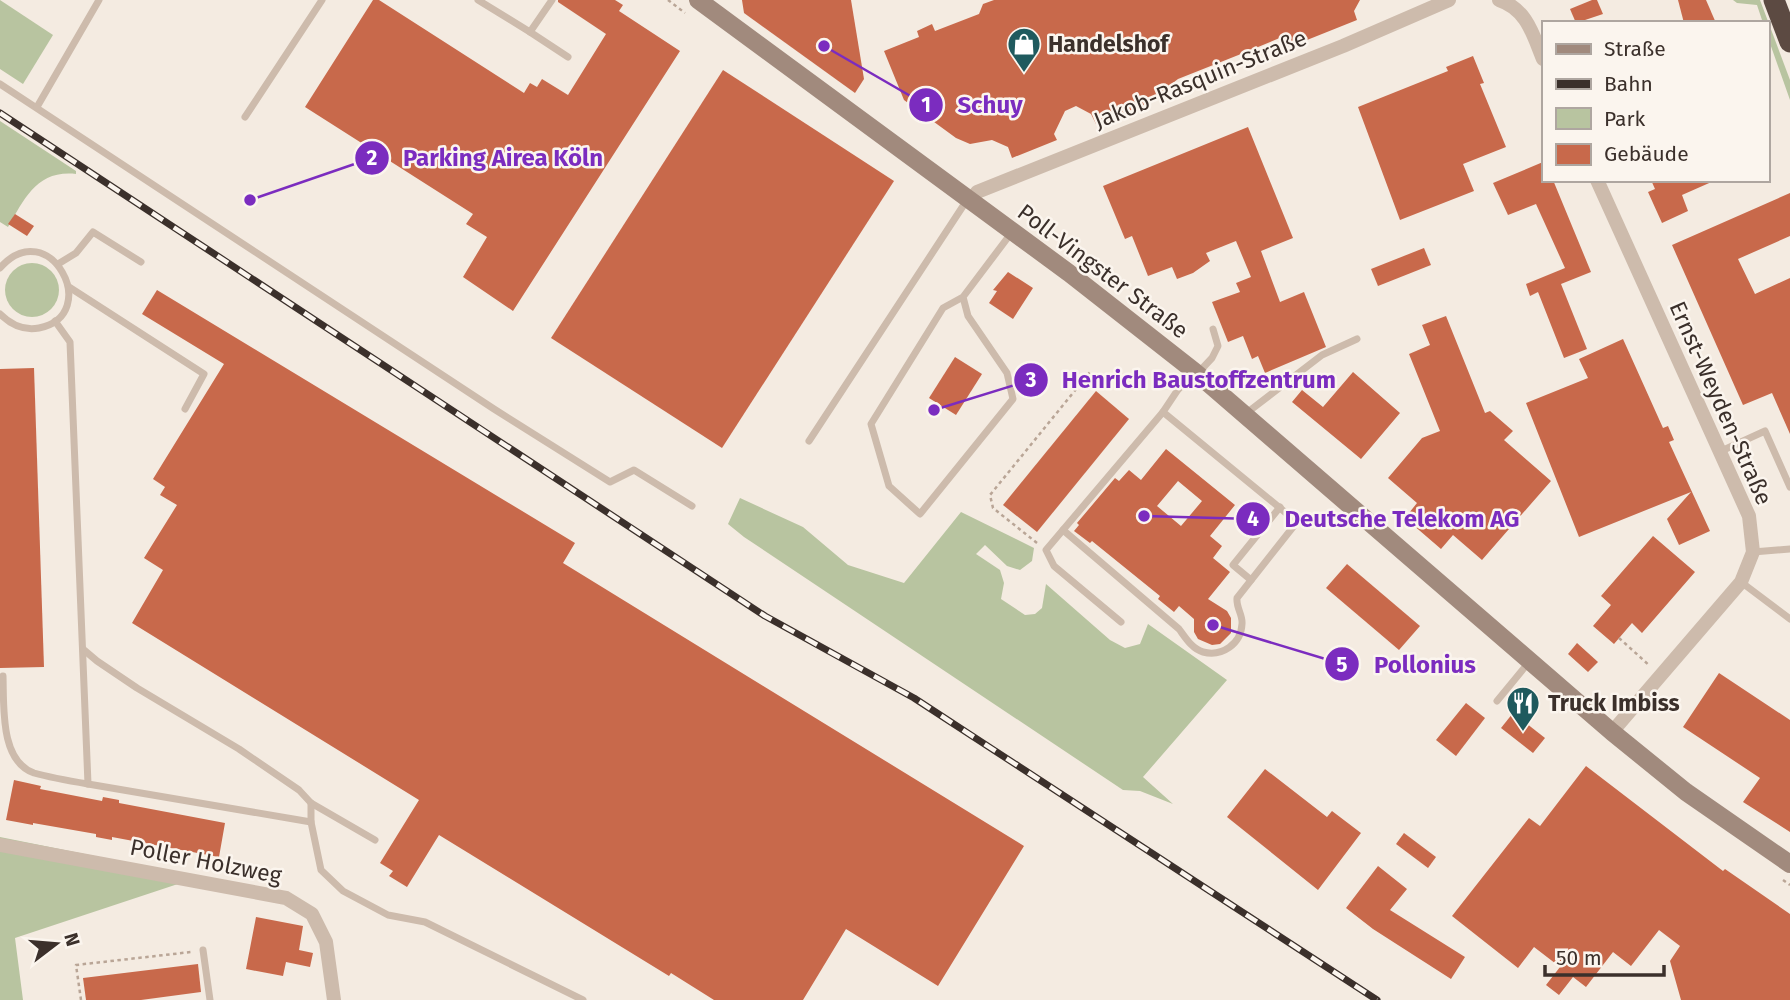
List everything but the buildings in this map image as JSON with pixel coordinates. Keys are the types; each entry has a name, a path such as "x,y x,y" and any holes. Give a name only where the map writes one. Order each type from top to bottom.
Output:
{"highway":[{"path":"1774,0 1790,42"}],"street":[{"name":"Jakob-Rasquin-Straße","path":"970,201 977,192 1343,46 1449,0"},
{"path":"1504,1 1528,21 1542,56"},
{"name":"Poll-Vingster Straße","path":"693,7 970,201 1124,315 1196,373 1612,732 1786,872"},
{"name":"Ernst-Weyden-Straße","path":"1598,182 1749,516 1754,552"},
{"path":"1612,732 1741,582 1754,552"},
{"name":"Poller Holzweg","path":"0,845 286,898 312,914 326,942 334,1000"}],"lane":[{"path":"37,107 99,0"},
{"path":"245,117 322,0"},
{"path":"478,0 568,57"},
{"path":"530,32 552,0"},
{"path":"0,84 494,409 610,482 634,470 692,506"},
{"path":"809,441 970,201"},
{"path":"58,264 76,253 93,232 141,262"},
{"path":"963,297 968,316 1007,373 1013,399 920,514 889,486 871,424 943,308 963,297 1012,232"},
{"path":"0,267 23,253 36,253 58,264 66,275 69,287 64,311 55,321 44,327 32,330 19,328 0,314"},
{"path":"69,287 204,374 185,409"},
{"path":"55,321 70,342 88,784"},
{"path":"1121,622 1054,566 1046,550 1163,412 1177,391 1212,358 1218,345 1213,329"},
{"path":"1244,415 1322,355 1357,339"},
{"path":"1063,530 1179,629 1192,645 1202,652 1221,652 1236,643 1243,621 1237,607 1237,598 1297,522 1163,412"},
{"path":"1719,452 1765,431 1790,487"},
{"path":"1251,580 1233,565 1280,507"},
{"path":"1754,552 1790,549"},
{"path":"1741,582 1790,620"},
{"path":"84,650 137,688 279,776 299,790 311,803 375,840"},
{"path":"1497,701 1529,661"},
{"path":"3,676 6,744 22,767 33,773 311,822"},
{"path":"311,803 311,822 321,870 343,891 387,915 425,922 583,1000"},
{"path":"203,950 209,1000"}],"path":[{"path":"668,0 693,7"},
{"path":"1046,550 993,508 990,495 1090,372"},
{"path":"1619,638 1661,676"},
{"path":"1786,872 1790,885"},
{"path":"81,1000 76,965 203,950"}],"green space":[{"path":"0,0 53,35 23,84 0,69"},
{"path":"1733,0 1760,0 1768,21 1762,21 1757,5 1737,3"},
{"path":"1769,24 1790,80 1790,100 1769,41"},
{"path":"0,121 76,171 76,174 63,174 42,181 27,196 8,227 0,222"},
{"path":"37,263 47,267 55,275 59,290 55,305 47,313 27,317 17,313 9,305 5,285 9,275 17,267"},
{"path":"740,498 803,527 848,565 904,583 961,512 1034,548 1032,561 1020,570 1007,566 985,545 976,554 1000,570 1004,583 1001,599 1025,615 1035,614 1042,608 1046,584 1110,640 1125,648 1140,644 1148,624 1227,680 1143,777 1173,804 1140,791 1123,790 744,537 728,524"},
{"path":"0,837 199,877 15,938 23,1000 0,1000"}],"railway":[{"path":"0,113 765,616 914,698 1377,1000"}],"place":[{"name":"Schuy","path":"824,46"},
{"name":"Handelshof","path":"1024,74"},
{"name":"Parking Airea Köln","path":"250,200"},
{"name":"Henrich Baustoffzentrum","path":"934,410"},
{"name":"Deutsche Telekom AG","path":"1144,516"},
{"name":"Pollonius","path":"1213,625"},
{"name":"Truck Imbiss","path":"1523,733"}]}
